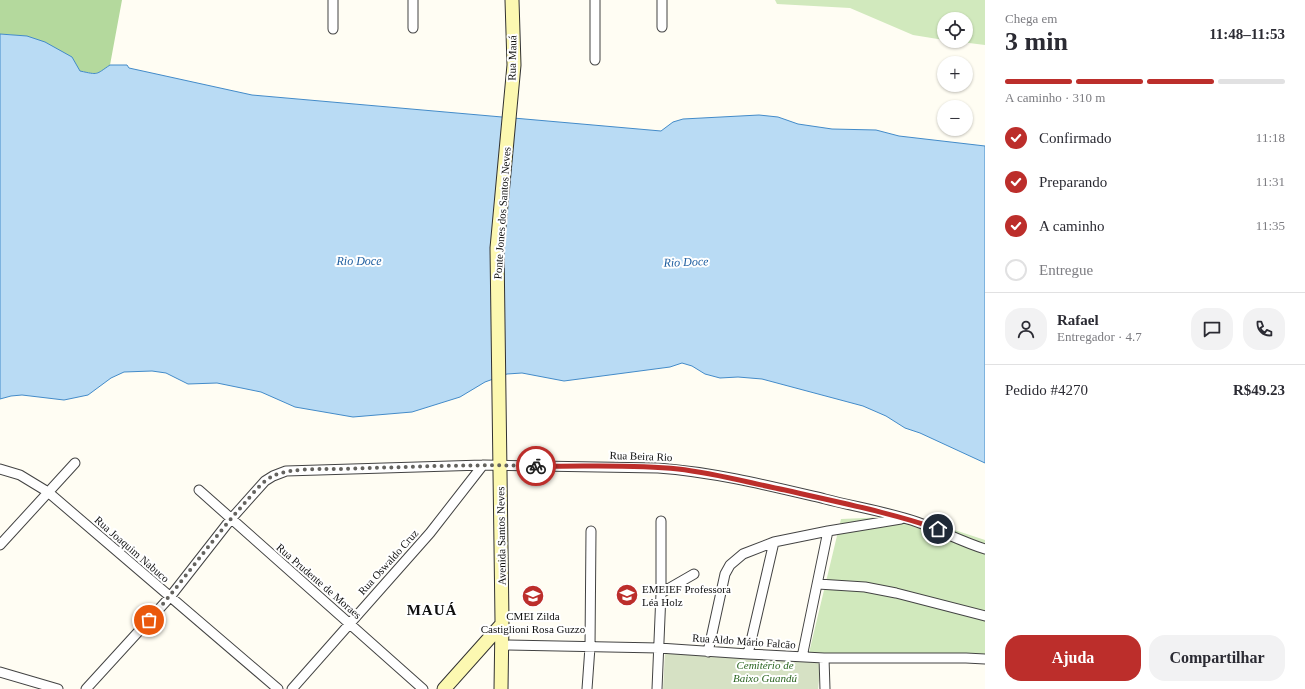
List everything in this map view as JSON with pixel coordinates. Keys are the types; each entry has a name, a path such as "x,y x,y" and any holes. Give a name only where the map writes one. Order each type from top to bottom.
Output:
{"street":[{"path":"333,0 333,29"},
{"path":"413,0 413,28"},
{"name":"Rua Mauá","path":"509,115 514,65 512,0"},
{"path":"595,0 596,60"},
{"path":"662,0 662,27"},
{"name":"Ponte Jones dos Santos Neves","path":"499,382 497,248 509,115"},
{"name":"Avenida Santos Neves","path":"499,382 502,624 501,689"},
{"path":"0,545 75,463"},
{"name":"Rua Beira Rio","path":"231,520 265,482 273,476 286,472 483,465 658,468 680,469 709,474 808,495 906,519 938,529 985,549"},
{"name":"Rua Oswaldo Cruz","path":"292,689 430,533 483,465"},
{"name":"Rua Joaquim Nabuco","path":"0,469 20,475 48,492 278,689"},
{"name":"Rua Prudente de Moraes","path":"199,490 423,689"},
{"path":"708,652 725,574 730,565 743,554 774,542 828,531 906,519"},
{"path":"86,689 170,596 231,520"},
{"path":"657,689 661,592 661,521"},
{"path":"587,689 590,647 591,531"},
{"path":"802,657 828,531"},
{"path":"748,654 774,542"},
{"path":"661,592 694,574"},
{"path":"818,584 865,587 896,593 985,616"},
{"path":"444,689 502,624"},
{"name":"Rua Aldo Mário Falcão","path":"502,645 659,648 824,658 985,659"},
{"path":"824,658 825,689"},
{"path":"0,672 58,689"}],"green space":[{"path":"0,0 122,0 110,65 101,73 94,74 80,71 49,45 26,37 0,34"},
{"path":"775,0 985,0 985,45 973,44 973,12 937,12 937,39 913,35 850,8 777,4"},
{"path":"912,516 985,540 985,657 808,657 841,519"},
{"name":"Cemitério de Baixo Guandú","path":"665,652 817,657 821,663 818,689 663,689"}],"water":[{"name":"Rio Doce","path":"0,34 27,36 45,42 72,57 80,71 96,73 102,71 110,65 127,65 129,68 252,95 661,131 673,122 683,119 759,115 778,117 798,124 832,129 876,130 899,136 985,146 985,463 920,433 905,428 886,416 863,406 762,379 738,377 720,378 705,374 692,366 682,363 670,367 564,381 522,373 507,374 485,382 460,397 412,412 353,417 295,407 261,392 217,383 188,384 166,373 152,371 124,372 111,378 88,395 64,400 22,395 0,399"}],"way so far":[{"path":"149,620 231,520 265,482 280,473 311,470 422,466 536,466"}],"place":[{"name":"EMEIEF Professora Léa Holz","path":"627,595"},
{"name":"CMEI Zilda Castiglioni Rosa Guzzo","path":"533,596"}],"district":[{"name":"MAUÁ","path":"432,610"}],"route":[{"path":"536,466 680,469 808,495 906,519 938,529"}]}
